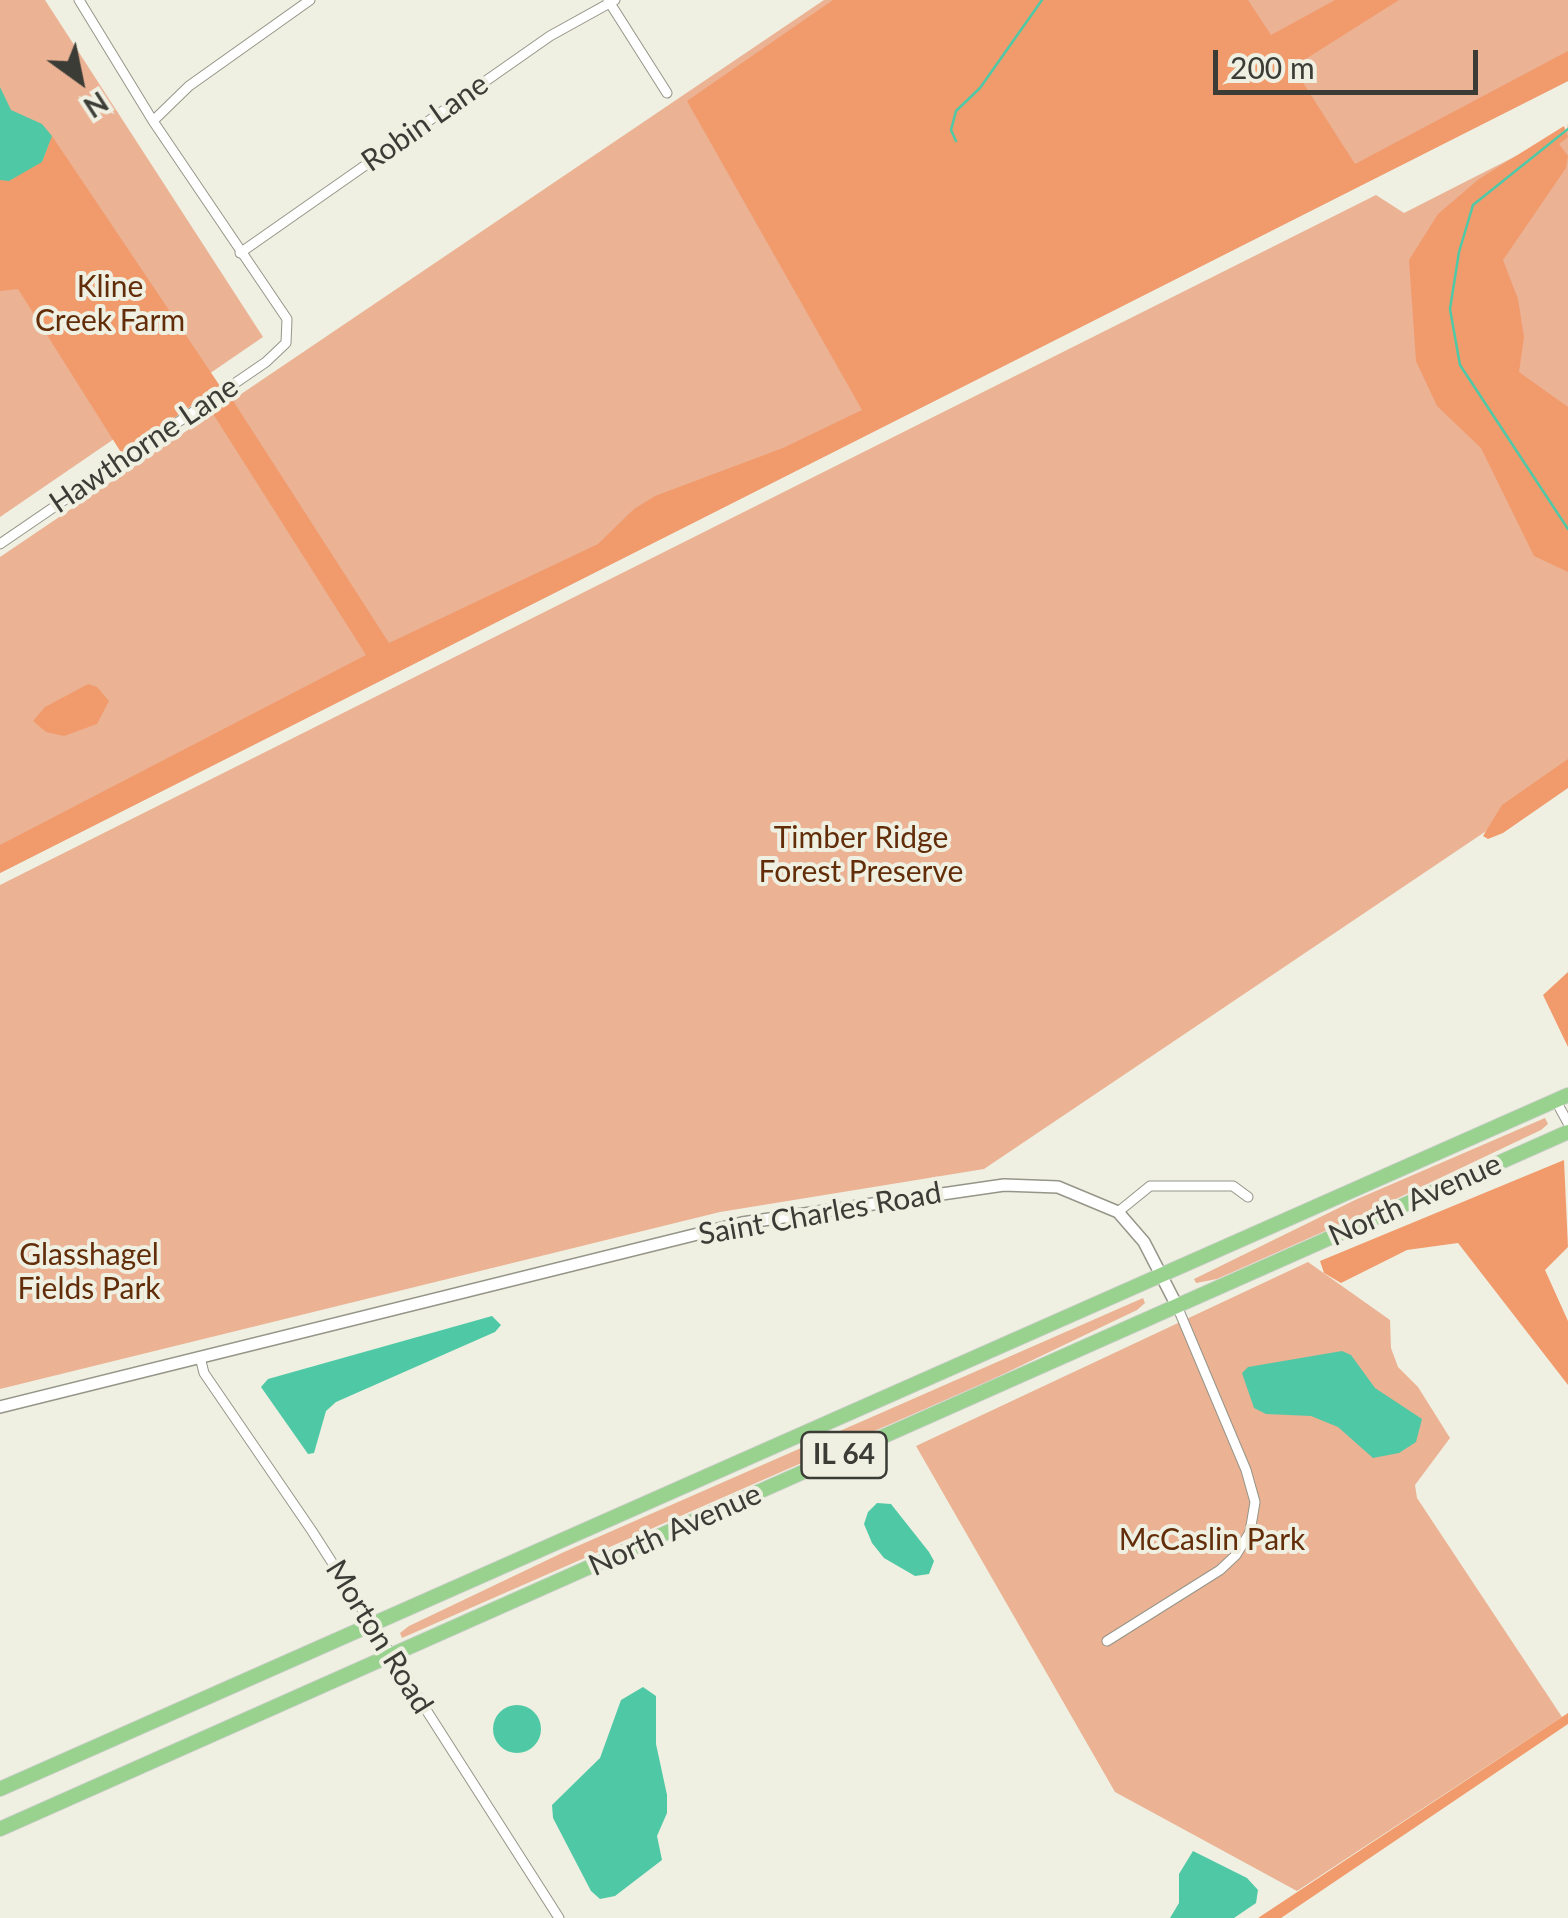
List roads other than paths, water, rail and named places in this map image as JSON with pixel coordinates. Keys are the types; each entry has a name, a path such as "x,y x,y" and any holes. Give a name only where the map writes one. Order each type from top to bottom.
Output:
{"main road":[{"name":"North Avenue","path":"0,1789 1562,1098"},
{"name":"North Avenue","path":"0,1829 1568,1132"}],"street":[{"path":"79,0 240,253"},
{"path":"152,120 189,86 279,26 310,0"},
{"path":"611,1 667,92"},
{"name":"Robin Lane","path":"240,253 550,36 611,1"},
{"name":"Hawthorne Lane","path":"0,544 266,362 286,342 287,319 240,253"},
{"path":"1562,1098 1568,1122"},
{"name":"Saint Charles Road","path":"0,1407 652,1244 820,1210 1025,1184 1076,1192 1118,1212 1144,1242 1176,1306 1246,1470 1255,1502 1250,1532 1220,1570 1107,1641"},
{"path":"1118,1212 1150,1186 1233,1186 1248,1198"},
{"name":"Morton Road","path":"200,1357 204,1373 392,1656 559,1918"}],"waterway":[{"path":"956,141 951,130 956,111 980,88 1042,0"},
{"path":"1568,129 1473,205 1459,252 1450,309 1460,365 1568,529"}],"park label":[{"name":"Kline Creek Farm","path":"110,304"},
{"name":"Timber Ridge Forest Preserve","path":"861,855"},
{"name":"Glasshagel Fields Park","path":"89,1272"},
{"name":"McCaslin Park","path":"1212,1540"}]}
